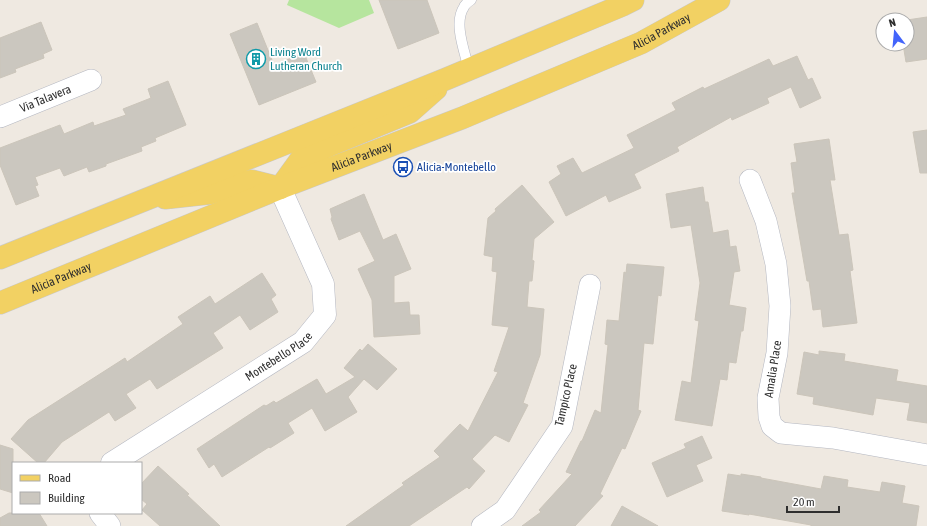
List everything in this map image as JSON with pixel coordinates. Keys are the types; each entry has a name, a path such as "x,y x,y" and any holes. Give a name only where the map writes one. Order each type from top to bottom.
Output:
{"main road":[{"path":"0,258 469,70 623,6 633,0"},
{"name":"Alicia Parkway","path":"0,303 280,188 462,118 641,43 719,0"},
{"path":"144,200 211,194 248,181 280,188 301,159 330,145 410,112 446,79"}],"street":[{"name":"Via Talavera","path":"0,117 91,80"},
{"name":"Amalia Place","path":"750,180 766,221 776,264 779,299 777,353 768,398 769,417 772,426 781,434 833,438 927,455"},
{"name":"Montebello Place","path":"114,462 303,342 324,315 323,284 280,188"},
{"name":"Tampico Place","path":"482,526 505,510 562,426 590,285"},
{"path":"101,514 110,526"}],"lane":[{"path":"469,70 461,36 460,17 464,6 471,0"}],"green space":[{"path":"289,0 369,0 374,13 339,28 287,5"}],"building":[{"path":"379,0 427,0 439,33 398,49"},
{"path":"927,17 927,59 906,62 904,52 915,52 915,19"},
{"path":"41,22 52,50 43,54 44,58 15,69 16,72 0,78 0,38"},
{"name":"Living Word Lutheran Church","path":"257,23 274,65 304,53 316,82 259,105 230,34"},
{"path":"797,56 808,80 812,78 821,98 800,108 791,87 767,98 769,103 732,120 731,117 677,147 679,151 634,174 641,188 609,202 606,195 566,216 549,182 561,174 557,166 573,158 582,173 634,148 627,135 676,110 672,103 703,87 704,89 769,59 773,66"},
{"path":"168,81 186,125 155,138 156,141 141,147 142,151 89,172 87,167 64,176 60,168 35,177 38,185 35,186 39,196 16,205 0,165 0,148 60,125 64,134 93,122 94,126 126,115 123,109 151,98 148,89"},
{"path":"927,130 927,173 920,173 913,132"},
{"path":"829,139 835,180 830,180 839,235 848,234 853,270 850,271 857,323 823,327 821,309 813,310 809,281 807,281 792,193 795,193 791,163 797,162 794,144"},
{"path":"522,185 554,222 534,239 532,281 529,281 527,307 544,309 540,355 523,403 528,405 509,442 495,435 472,459 485,471 469,489 467,487 409,526 346,526 404,485 402,483 440,457 434,451 460,424 468,431 498,372 494,371 509,327 492,325 497,272 492,271 493,257 484,255 488,218 496,211 495,209"},
{"path":"703,187 705,202 708,202 713,233 728,230 730,247 736,246 740,271 734,272 729,305 746,308 736,363 729,362 727,380 720,379 712,426 675,420 682,381 691,383 699,321 695,320 700,283 691,225 671,228 666,194"},
{"path":"364,194 383,240 396,234 411,269 394,276 394,303 409,302 410,315 419,315 420,334 374,337 372,300 358,269 375,261 360,231 339,240 331,219 330,209"},
{"path":"627,264 664,267 661,296 658,295 653,344 644,343 638,410 641,411 625,449 622,448 600,494 603,496 575,526 522,526 541,512 539,510 572,474 566,472 582,441 595,410 601,413 608,345 605,344 607,320 619,321 624,272 626,273"},
{"path":"262,273 276,295 271,299 278,312 250,330 240,315 213,333 223,348 157,389 150,379 126,394 136,408 115,421 109,412 62,442 45,462 37,462 11,439 28,420 125,358 127,362 183,324 178,317 210,296 215,304"},
{"path":"368,344 397,369 377,390 364,379 348,397 357,412 325,431 312,408 288,423 294,433 222,477 214,464 209,468 197,449 264,405 266,406 274,401 276,403 317,379 326,394 355,377 344,368 360,349 362,351"},
{"path":"819,351 845,354 844,361 898,370 896,381 927,386 927,423 907,420 910,403 876,398 873,415 813,404 814,397 797,394 804,352 819,355"},
{"path":"702,436 712,458 696,465 703,481 667,497 652,463 686,448 684,444"},
{"path":"0,445 13,449 13,462 12,493 0,489"},
{"path":"158,466 189,494 187,495 220,526 160,526 142,510 147,504 142,500 142,483"},
{"path":"728,474 761,477 821,489 824,476 848,480 847,487 880,492 882,482 905,486 902,503 919,506 916,526 811,526 749,514 722,511"},
{"path":"622,506 658,526 611,526"},
{"path":"9,513 40,514 47,526 0,526 0,518"}],"place":[{"name":"Living Word Lutheran Church","path":"256,59"},
{"name":"Alicia-Montebello","path":"403,167"}]}
